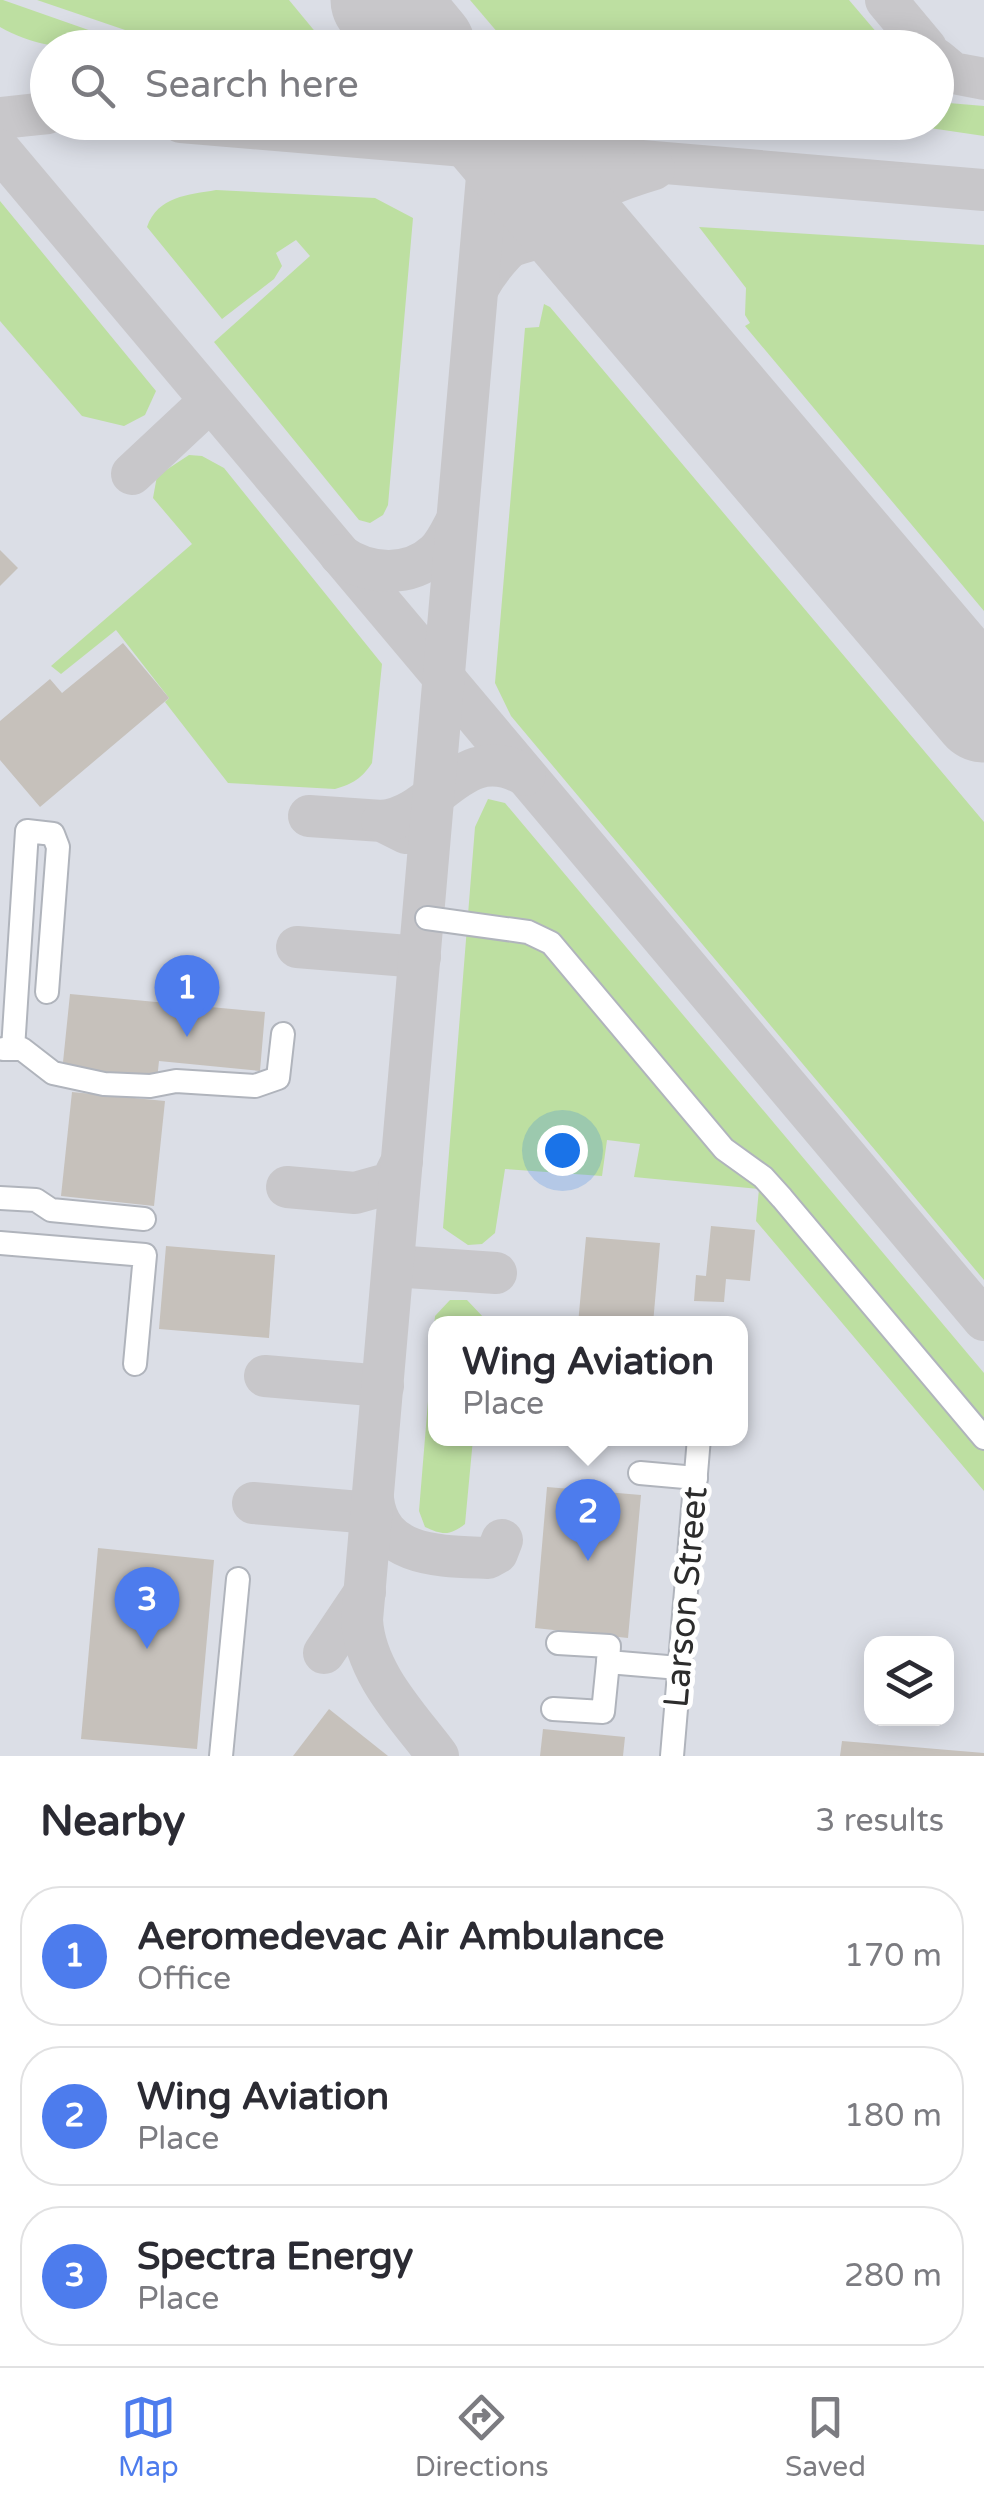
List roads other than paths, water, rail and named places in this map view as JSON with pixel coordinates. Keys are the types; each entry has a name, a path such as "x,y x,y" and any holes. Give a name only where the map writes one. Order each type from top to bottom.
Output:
{"lane":[{"path":"47,992 58,847 53,834 27,831 6,1050 22,1049 54,1074 104,1084 150,1086 176,1081 256,1086 278,1078 282,1034"},
{"path":"426,918 528,932 551,943 724,1148 764,1177 984,1438"},
{"path":"0,1198 36,1200 51,1210 144,1219"},
{"path":"0,1244 145,1255 135,1364"},
{"name":"Larson Street","path":"672,1756 698,1446"},
{"path":"640,1473 696,1478"},
{"path":"221,1756 238,1580"},
{"path":"553,1709 603,1712 608,1662 609,1646 558,1643"},
{"path":"608,1662 680,1668"}],"place":[{"name":"Aeromedevac Air Ambulance","path":"187,1037"},
{"name":"Wing Aviation","path":"588,1561"},
{"name":"Spectra Energy","path":"147,1649"}]}
